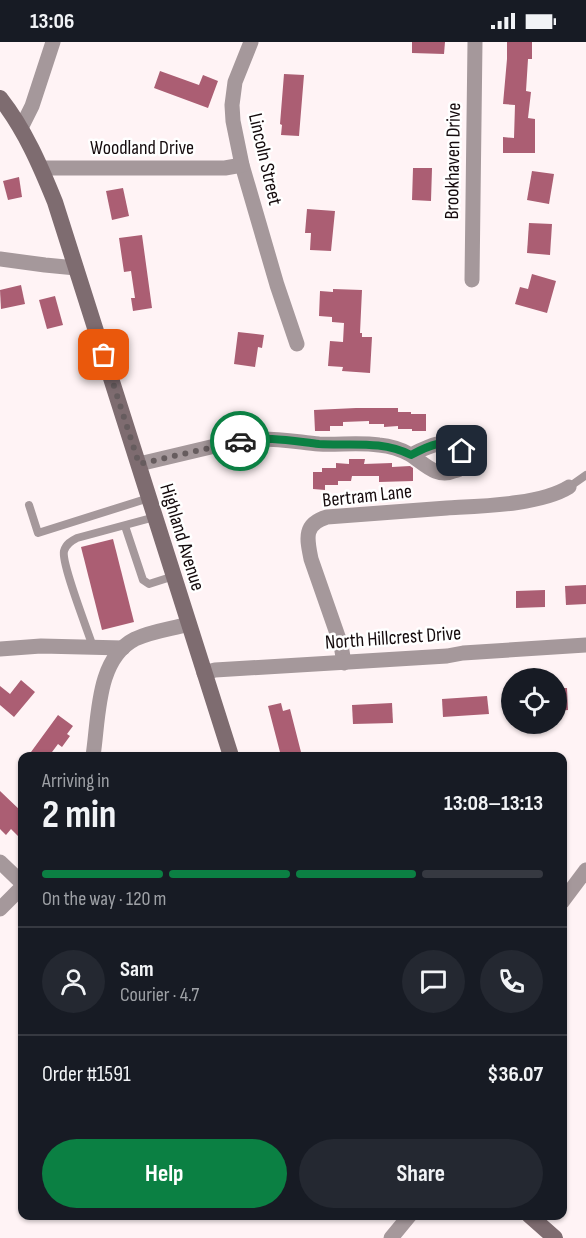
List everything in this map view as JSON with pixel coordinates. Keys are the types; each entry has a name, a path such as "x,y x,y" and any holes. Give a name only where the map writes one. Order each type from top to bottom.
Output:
{"main road":[{"name":"Highland Avenue","path":"0,98 21,128 55,202 230,752"},
{"path":"535,1220 555,1238"}],"street":[{"path":"21,128 32,106 53,42"},
{"name":"Lincoln Street","path":"250,42 235,82 232,105 234,121 242,165 297,344"},
{"name":"Brookhaven Drive","path":"472,280 475,42"},
{"name":"Woodland Drive","path":"41,168 225,168 242,165"},
{"path":"0,259 76,268"},
{"path":"139,464 253,439 274,438 320,444 380,445 411,455"},
{"name":"Bertram Lane","path":"344,663 341,645 309,553 308,536 313,523 327,517 535,500 560,493 569,487"},
{"path":"94,752 103,687 107,671 114,658 134,640 189,624"},
{"path":"0,649 41,645 123,648"},
{"name":"North Hillcrest Drive","path":"204,673 215,670 586,645"},
{"path":"0,862 18,879"},
{"path":"567,895 586,870"},
{"path":"0,909 18,891"},
{"path":"391,1238 406,1220"}],"lane":[{"path":"569,487 586,475"},
{"path":"29,506 38,533 149,498"},
{"path":"93,647 67,570 64,552 69,543 77,538 155,518"},
{"path":"125,526 143,580 149,584 174,576"}],"building":[{"path":"412,42 445,42 444,54 412,53"},
{"path":"507,42 532,42 532,59 528,59 526,91 531,92 528,118 535,119 535,153 503,153 503,137 514,138 515,105 503,104"},
{"path":"160,71 199,85 203,75 218,81 208,108 154,88"},
{"path":"284,74 304,75 299,136 281,135"},
{"path":"413,168 432,168 431,201 412,200"},
{"path":"532,171 554,174 549,204 527,200"},
{"path":"19,177 22,197 8,200 3,181"},
{"path":"123,188 129,216 112,220 106,191"},
{"path":"307,209 335,211 331,251 310,250 311,233 305,233"},
{"path":"529,223 552,224 550,255 527,253"},
{"path":"142,235 152,308 133,311 131,298 135,298 131,271 124,272 119,238"},
{"path":"532,274 556,281 547,313 515,304 520,287 528,289"},
{"path":"21,285 25,304 1,309 0,290"},
{"path":"333,289 362,290 360,333 362,337 372,337 370,373 342,371 343,367 328,366 330,341 343,342 344,323 332,322 332,317 319,316 320,291 333,292"},
{"path":"55,296 63,325 47,329 39,300"},
{"path":"238,332 264,335 262,348 258,347 255,367 234,364"},
{"path":"398,408 398,412 426,414 426,431 398,429 398,426 384,427 384,424 369,424 369,421 343,422 343,426 330,426 330,431 315,431 314,410"},
{"path":"349,459 365,459 364,464 392,463 392,467 410,466 413,468 413,481 379,482 379,476 352,476 351,481 338,481 338,485 325,485 325,490 313,489 313,472 322,472 322,468 336,468 336,463 349,464"},
{"path":"113,539 134,622 102,630 81,547"},
{"path":"586,585 586,604 566,605 565,586"},
{"path":"545,590 545,607 516,608 516,591"},
{"path":"21,680 35,692 14,717 0,705 0,686 10,694"},
{"path":"487,696 489,714 443,717 442,699"},
{"path":"281,703 283,711 290,709 301,752 280,752 268,706"},
{"path":"392,703 393,723 353,724 352,705"},
{"path":"58,715 73,726 67,734 70,736 62,747 58,744 52,752 31,752"},
{"path":"0,791 18,808 18,836 11,829 6,835 0,829"}],"way so far":[{"path":"104,355 139,464 240,441"}],"route":[{"path":"240,441 274,438 320,444 369,444 392,448 411,455 424,448 445,442 458,446 462,451"}]}
